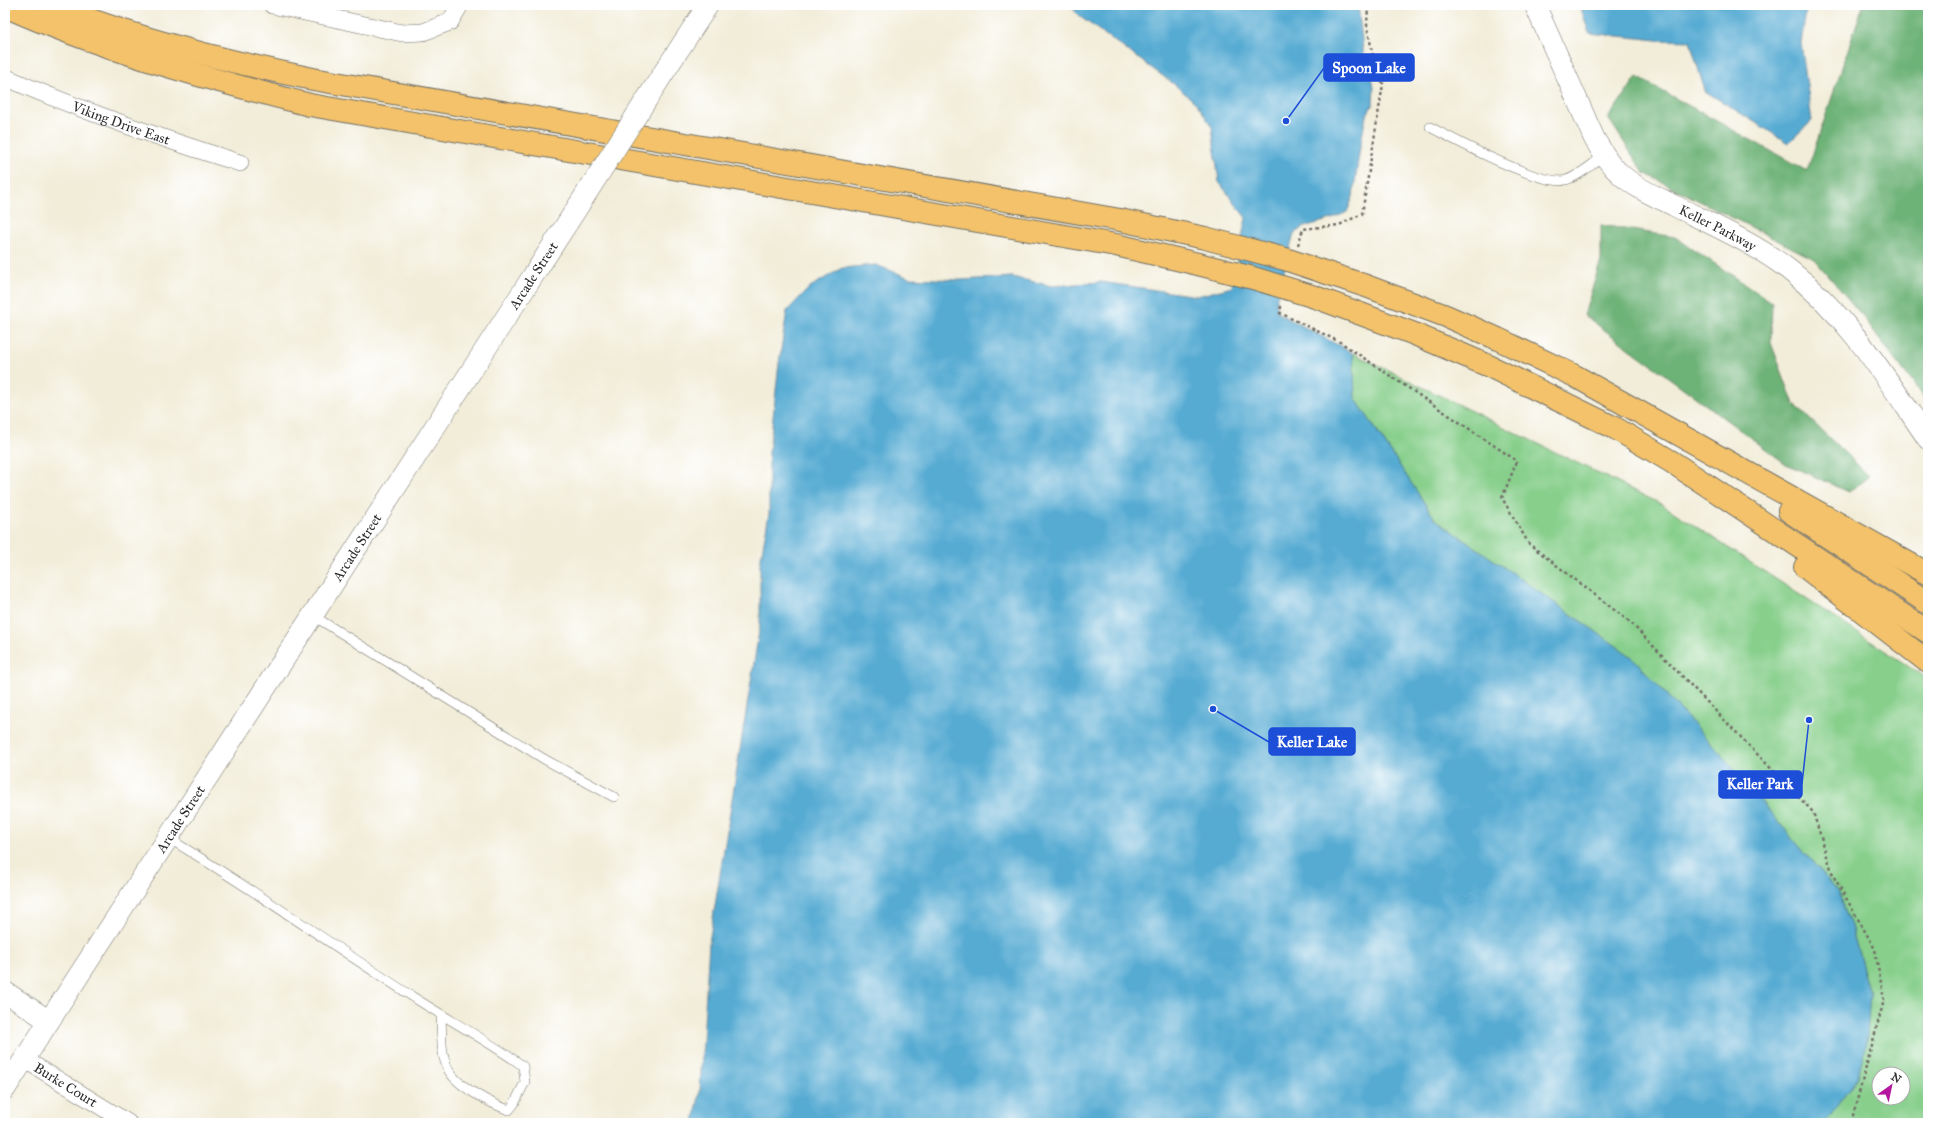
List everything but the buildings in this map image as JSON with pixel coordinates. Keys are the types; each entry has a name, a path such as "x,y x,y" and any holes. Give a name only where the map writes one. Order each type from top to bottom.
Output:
{"highway":[{"path":"51,5 170,46 241,65 313,80 1120,220 1205,238 1285,259 1366,286 1446,316 1505,342 1596,388 1928,574"},
{"path":"5,6 66,31 153,62 241,88 310,105 1116,245 1253,278 1315,297 1412,333 1489,366 1615,428 1672,462 1928,632"},
{"path":"1596,388 1703,455 1928,603"},
{"path":"1672,462 1928,662"}],"street":[{"path":"272,5 402,33 423,32 450,22 460,5"},
{"name":"Arcade Street","path":"5,1089 708,5"},
{"name":"Keller Parkway","path":"1535,5 1594,138 1604,155 1618,172 1634,186 1761,251 1787,268 1812,288 1839,315 1859,340 1928,438"},
{"name":"Viking Drive East","path":"5,77 45,95 112,120 240,163"},
{"path":"5,992 49,1021"},
{"name":"Burke Court","path":"24,1059 128,1123"}],"lane":[{"path":"1430,127 1480,154 1542,179 1565,180 1581,172 1604,155"},
{"path":"312,615 544,759 614,797"},
{"path":"168,838 244,885 410,995 441,1014 503,1052 523,1066 525,1082 514,1104 509,1110 498,1106 461,1084 448,1070 444,1056 441,1014"}],"path":[{"path":"1303,229 1339,225 1362,214 1383,84 1374,61 1367,26 1368,5"},
{"path":"1281,304 1280,313 1340,342 1517,460 1502,498 1529,544 1630,622 1813,812 1834,875 1875,949 1884,1000 1851,1123"}],"green space":[{"path":"1863,5 1928,5 1928,403 1861,314 1814,259 1644,173 1608,118 1637,77 1807,171"},
{"path":"1601,225 1675,237 1772,302 1771,343 1794,404 1869,476 1849,492 1786,464 1584,315 1601,260"},
{"path":"1353,353 1663,505 1928,679 1928,1123 1825,1123 1858,1077 1870,994 1851,926 1837,891 1727,761 1632,657 1435,519 1355,398"}],"water":[{"path":"1070,5 1358,5 1364,58 1374,87 1373,104 1366,116 1360,147 1353,197 1347,212 1332,219 1307,226 1294,233 1276,301 1278,313 1353,353 1355,398 1435,519 1632,657 1727,761 1837,891 1851,926 1870,994 1867,1037 1858,1077 1825,1123 694,1123 700,1090 709,943 760,625 760,563 769,514 769,453 779,363 787,311 810,287 842,268 876,265 910,278 961,280 1012,277 1052,286 1101,282 1197,296 1232,287 1246,218 1219,182 1212,127 1197,104 1174,84 1079,16"},
{"path":"1580,5 1807,5 1801,43 1812,121 1788,143 1705,91 1690,41 1657,40 1589,33"}],"place":[{"name":"Spoon Lake","path":"1286,121"},
{"name":"Keller Lake","path":"1213,709"},
{"name":"Keller Park","path":"1809,720"}]}
